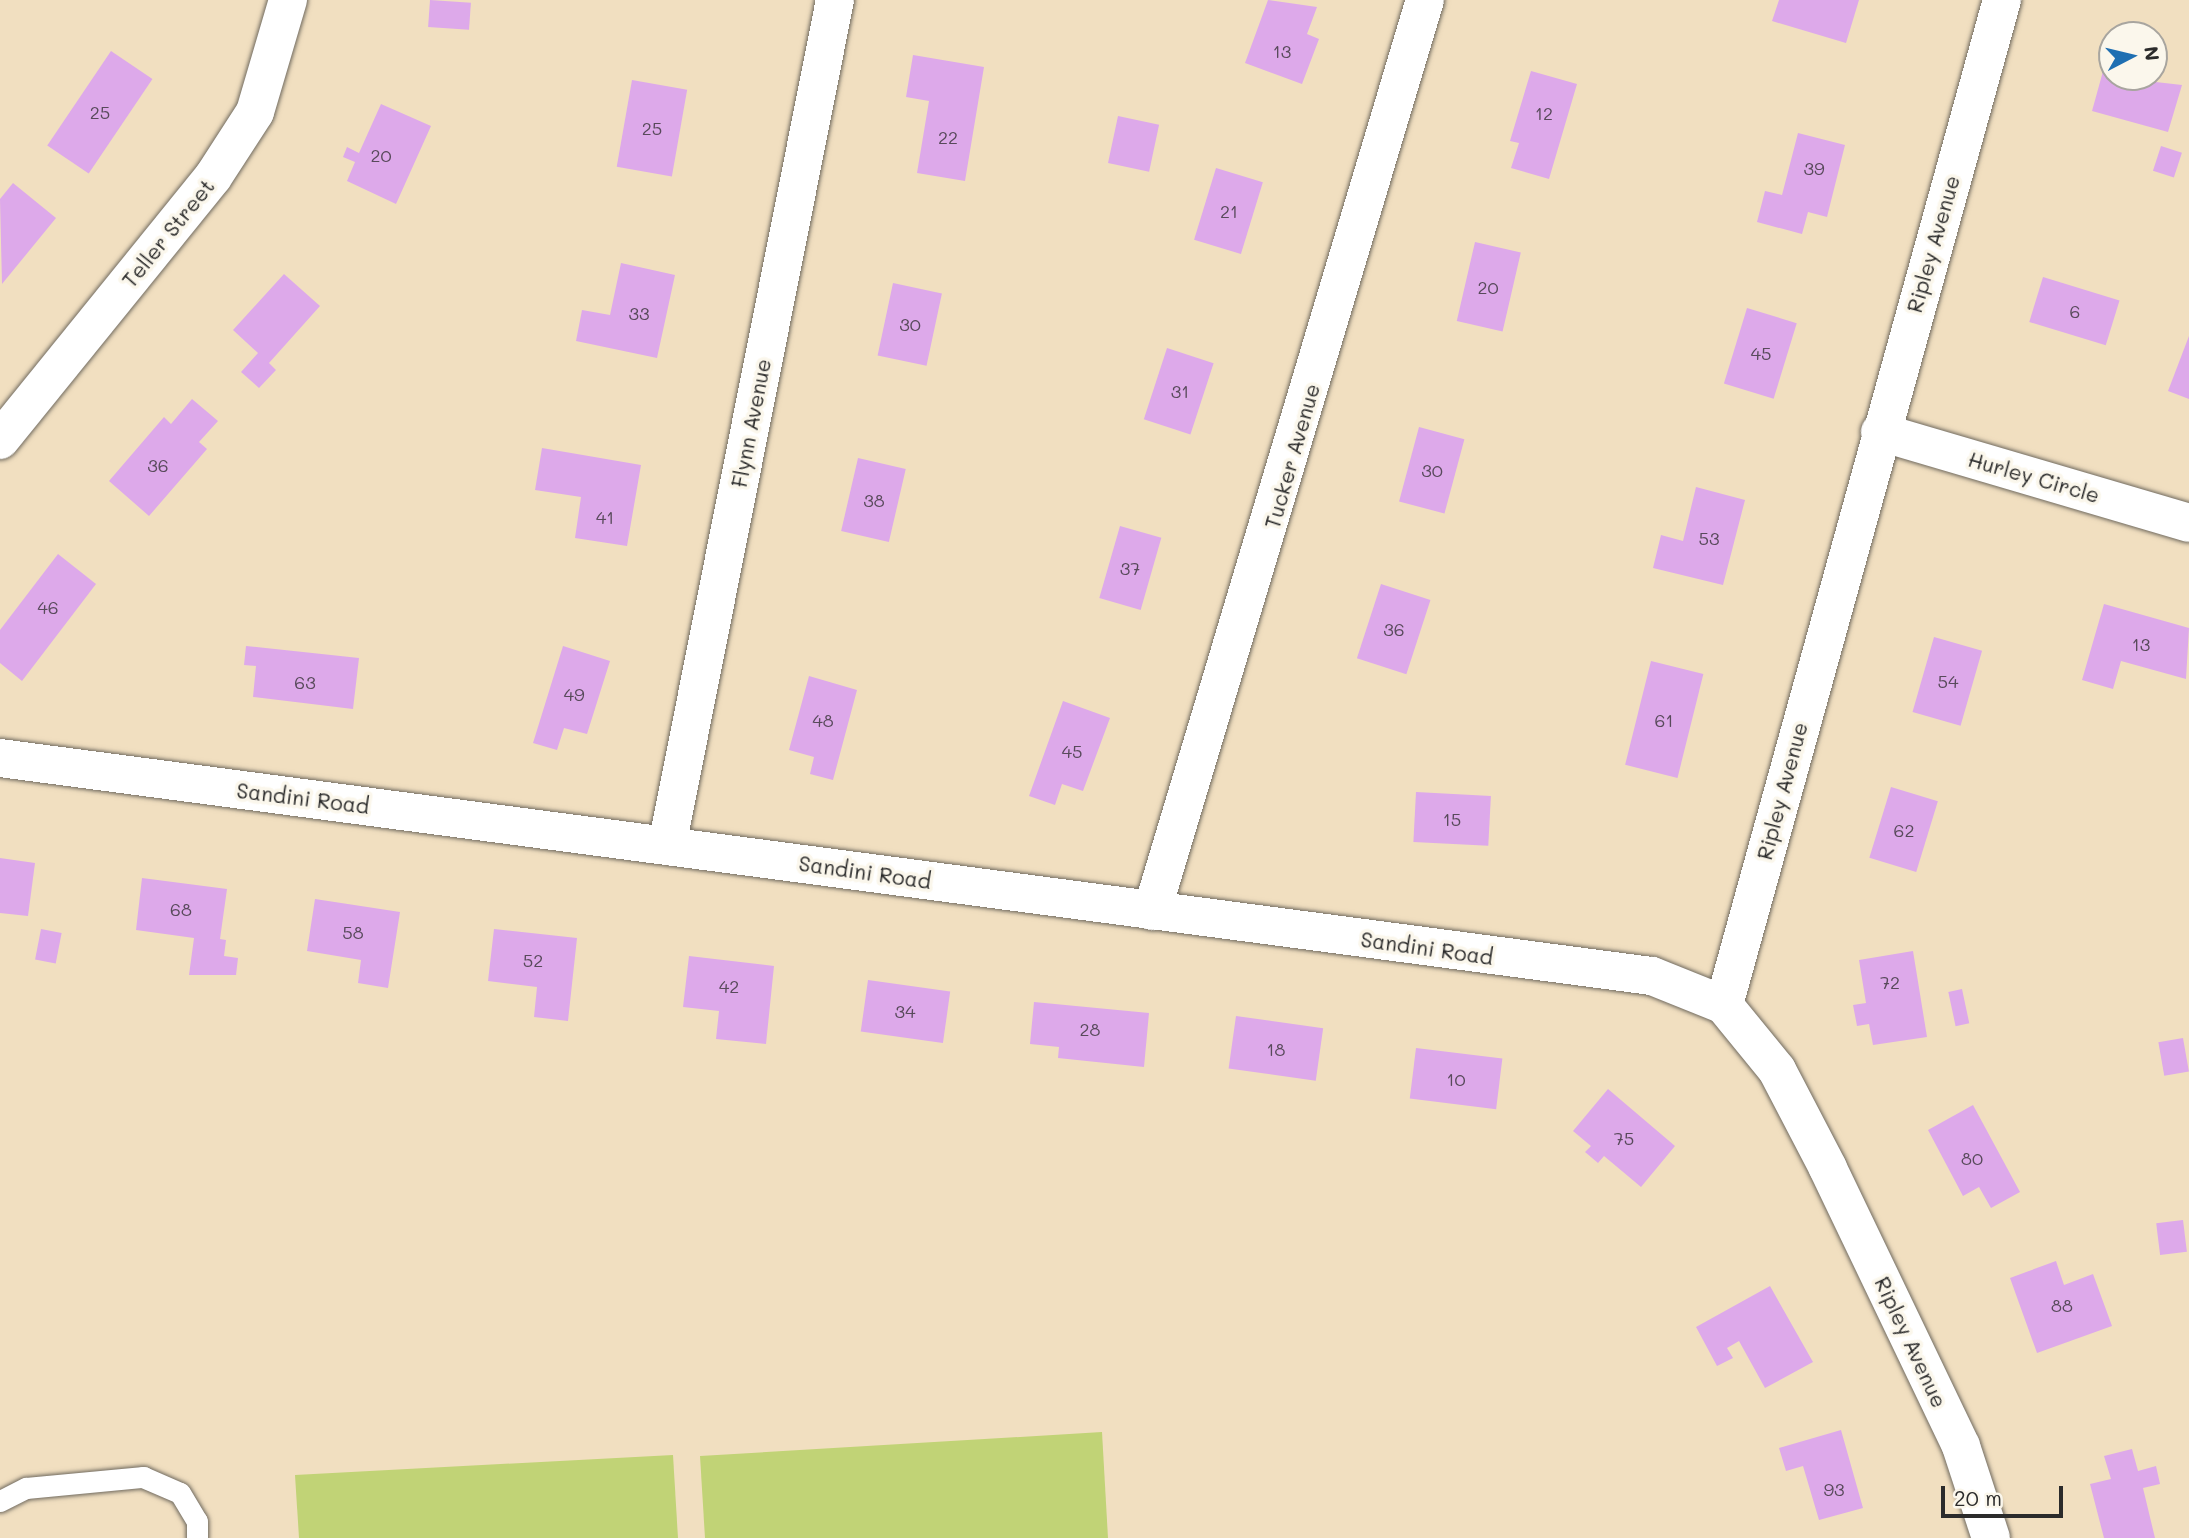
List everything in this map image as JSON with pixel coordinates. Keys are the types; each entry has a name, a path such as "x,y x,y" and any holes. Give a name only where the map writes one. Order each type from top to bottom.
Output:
{"street":[{"name":"Teller Street","path":"0,440 213,177 255,111 288,0"},
{"name":"Flynn Avenue","path":"667,846 835,0"},
{"name":"Tucker Avenue","path":"1152,911 1425,0"},
{"name":"Ripley Avenue","path":"1991,1538 1961,1446 1828,1168 1777,1070 1724,1005 1880,432 2002,0"},
{"name":"Hurley Circle","path":"1880,432 2189,523"},
{"name":"Sandini Road","path":"0,758 1653,976 1724,1005"}],"lane":[{"path":"0,1501 26,1488 143,1477 180,1493 197,1521 197,1538"}],"green space":[{"path":"1102,1432 1108,1538 705,1538 700,1456"},
{"path":"673,1455 678,1538 299,1538 295,1475"}],"building":[{"path":"430,0 471,3 469,30 428,27"},
{"path":"1268,0 1317,7 1307,34 1319,39 1302,84 1245,63"},
{"path":"1779,0 1859,0 1846,43 1772,21"},
{"path":"111,51 152,79 89,173 47,146"},
{"path":"913,55 984,67 965,181 917,173 929,101 906,97"},
{"path":"1531,71 1577,84 1549,179 1511,168 1519,143 1510,141"},
{"path":"632,80 687,90 672,176 617,167"},
{"path":"2168,83 2182,85 2168,132 2092,111 2098,89 2168,91"},
{"path":"381,104 431,126 396,204 347,181 355,162 343,157 347,147 359,153"},
{"path":"1118,116 1159,125 1149,172 1108,163"},
{"path":"1798,133 1845,145 1827,217 1808,212 1802,234 1757,222 1765,191 1782,195"},
{"path":"2161,146 2182,153 2174,178 2153,171"},
{"path":"1216,168 1263,182 1241,254 1194,240"},
{"path":"13,183 56,218 2,284 0,199"},
{"path":"1475,242 1521,253 1503,331 1457,321"},
{"path":"621,263 675,275 657,358 576,341 582,310 610,315"},
{"path":"284,274 320,306 269,363 276,370 259,388 241,372 258,353 233,330"},
{"path":"2043,277 2120,300 2106,345 2029,322"},
{"path":"893,283 942,293 927,366 878,355"},
{"path":"1747,308 1797,323 1774,399 1724,384"},
{"path":"2189,336 2189,399 2168,391"},
{"path":"1167,348 1214,363 1190,434 1144,419"},
{"path":"192,399 218,421 199,442 207,449 149,516 109,481 164,417 171,424"},
{"path":"1419,427 1464,439 1444,514 1399,501"},
{"path":"542,448 641,465 627,546 575,538 581,497 535,490"},
{"path":"858,458 906,469 889,542 841,531"},
{"path":"1696,487 1745,500 1723,585 1653,568 1661,535 1683,541"},
{"path":"1120,526 1161,538 1141,610 1099,598"},
{"path":"58,554 96,584 22,681 0,663 0,630"},
{"path":"1381,584 1430,600 1406,674 1357,658"},
{"path":"2104,604 2189,628 2186,679 2121,661 2113,689 2082,680"},
{"path":"1934,637 1982,651 1961,726 1913,712"},
{"path":"246,646 359,658 353,709 253,697 256,666 244,665"},
{"path":"563,646 610,661 587,734 564,728 557,750 533,743"},
{"path":"1651,661 1703,674 1678,778 1625,765"},
{"path":"809,676 857,690 833,780 810,774 814,757 789,750"},
{"path":"1063,701 1110,718 1083,791 1062,784 1055,805 1029,796"},
{"path":"1891,787 1938,801 1916,872 1869,858"},
{"path":"1416,792 1491,796 1488,846 1413,842"},
{"path":"0,858 35,863 28,916 0,913"},
{"path":"142,878 227,889 220,939 226,940 224,956 238,958 236,975 189,975 194,938 136,930"},
{"path":"315,899 400,912 388,988 358,983 361,960 307,951"},
{"path":"41,929 62,933 56,963 35,959"},
{"path":"494,929 577,938 568,1021 534,1017 537,987 488,981"},
{"path":"1913,951 1927,1037 1873,1045 1869,1024 1857,1026 1853,1005 1866,1003 1859,960"},
{"path":"689,956 774,966 766,1044 716,1039 719,1011 683,1007"},
{"path":"868,980 950,992 943,1043 861,1031"},
{"path":"1962,989 1969,1023 1956,1026 1948,992"},
{"path":"1034,1002 1149,1013 1144,1067 1058,1058 1059,1047 1030,1044"},
{"path":"1236,1016 1323,1028 1316,1081 1229,1068"},
{"path":"2183,1038 2189,1071 2164,1076 2158,1042"},
{"path":"1416,1048 1502,1059 1496,1109 1410,1099"},
{"path":"1608,1089 1675,1146 1641,1187 1604,1156 1598,1163 1585,1152 1591,1146 1573,1131"},
{"path":"1973,1105 2020,1192 1991,1208 1979,1187 1963,1196 1928,1130"},
{"path":"2183,1220 2187,1252 2160,1255 2156,1223"},
{"path":"2056,1261 2064,1285 2093,1274 2112,1326 2037,1353 2010,1278"},
{"path":"1770,1286 1813,1362 1765,1388 1739,1341 1727,1348 1733,1358 1717,1366 1696,1327"},
{"path":"1841,1430 1863,1508 1819,1520 1803,1466 1786,1471 1779,1448"},
{"path":"2132,1449 2138,1471 2156,1466 2160,1484 2143,1488 2155,1538 2104,1538 2090,1484 2111,1479 2104,1456"}]}
